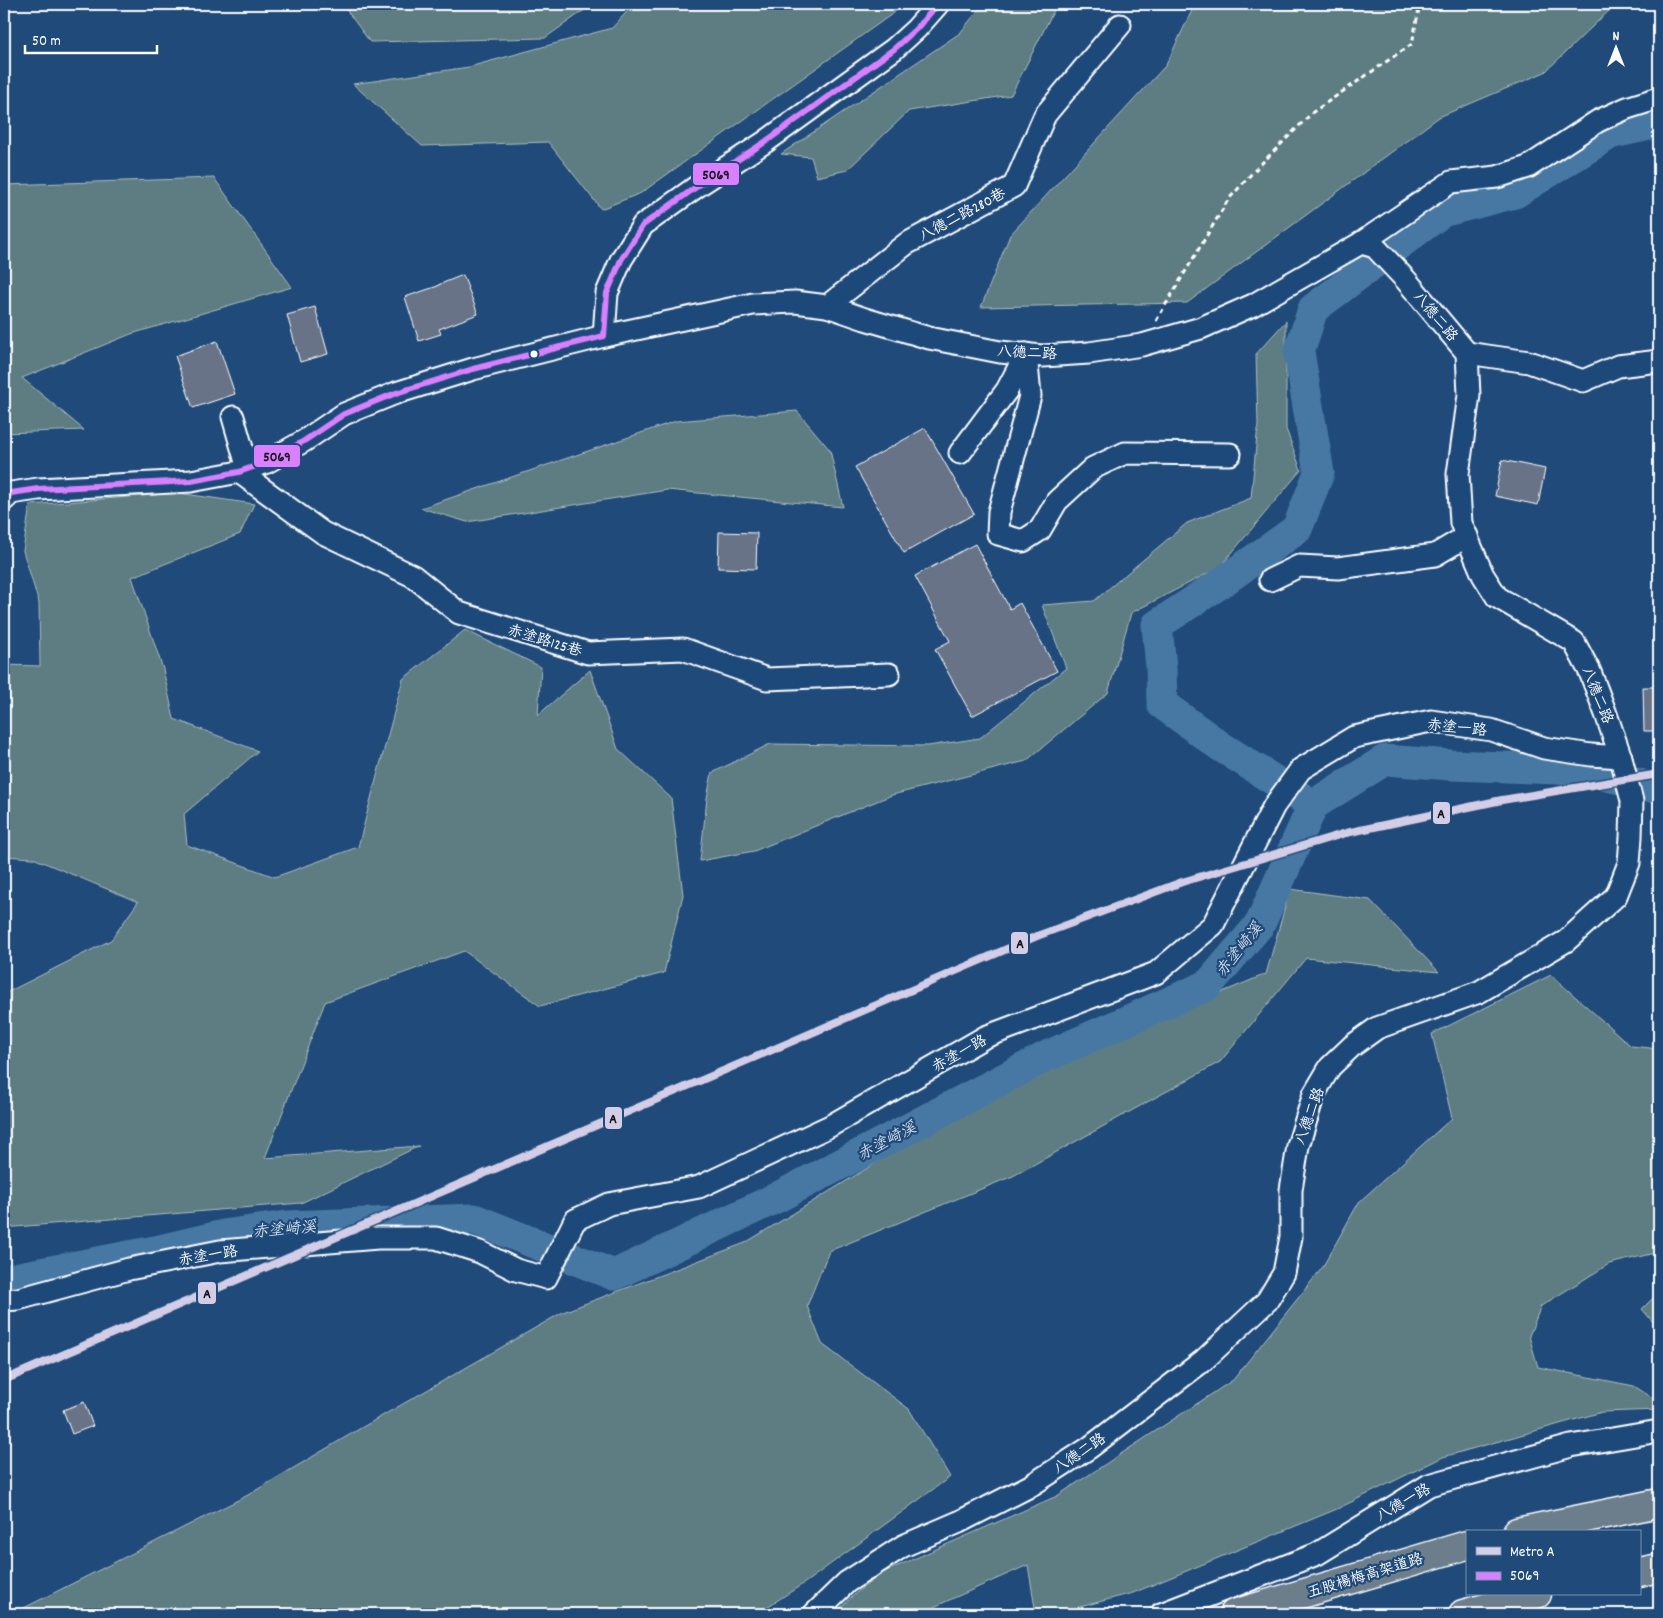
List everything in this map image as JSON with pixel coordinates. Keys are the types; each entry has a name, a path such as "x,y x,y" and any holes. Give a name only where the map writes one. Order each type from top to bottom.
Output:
{"highway":[{"path":"1527,1530 1659,1503"},
{"name":"五股楊梅高架道路","path":"1234,1614 1466,1545"},
{"path":"1640,1572 1659,1568"},
{"path":"1463,1614 1530,1596"}],"street":[{"path":"604,336 607,293 620,260 643,225 699,185 765,142 894,49 916,29 938,4"},
{"name":"八德二路280巷","path":"827,306 906,244 1014,186 1045,115 1120,25"},
{"path":"1368,245 1450,182 1496,177 1528,167 1598,122 1626,108 1659,98"},
{"name":"八德二路","path":"4,500 11,493 38,489 191,481 244,470 267,462 304,441 344,414 396,393 473,369 604,336 753,304 795,302 827,306 929,338 1000,352 1043,356 1089,353 1142,345 1201,328 1253,305 1368,245 1406,280 1467,353 1469,395 1458,474 1461,523 1483,575 1497,597 1574,642 1593,680 1621,757 1632,801 1629,863 1616,896 1566,941 1479,992 1377,1028 1352,1046 1330,1066 1314,1094 1298,1146 1291,1190 1291,1238 1284,1273 1267,1301 1204,1360 1089,1448 1030,1486 959,1522 903,1546 846,1582 814,1614"},
{"path":"1467,353 1529,362 1584,381 1618,366 1659,361"},
{"path":"960,453 1007,390 1026,354"},
{"path":"1026,354 1030,396 999,512 998,534 1023,540 1040,530 1056,501 1093,468 1125,453 1230,454"},
{"path":"233,417 244,470"},
{"name":"赤塗路125巷","path":"244,470 322,533 413,576 459,613 468,616 588,653 683,649 767,679 889,674"},
{"path":"1270,580 1299,566 1338,568 1435,555 1467,536"},
{"name":"赤塗一路","path":"4,1300 18,1299 129,1269 220,1251 378,1238 436,1238 480,1252 516,1270 546,1278 575,1220 609,1204 699,1187 830,1126 985,1037 1156,972 1213,925 1274,806 1301,769 1354,737 1431,721 1491,730 1544,748 1621,757"},
{"name":"八德一路","path":"1161,1614 1317,1554 1429,1485 1571,1446 1659,1431"}],"path":[{"path":"1142,345 1228,200 1313,112 1412,44 1420,4"}],"green space":[{"path":"342,4 593,4 545,38 370,42"},
{"path":"634,4 900,4 895,12 641,193 601,209 548,142 422,146 353,84 469,67 612,28"},
{"path":"983,4 1057,4 1011,95 909,111 847,170 817,177 811,157 781,154 960,33"},
{"path":"1195,4 1616,4 1545,72 1439,117 1187,303 981,307 1010,235 1166,65"},
{"path":"214,178 292,287 131,334 22,378 84,430 4,433 4,185"},
{"path":"1286,321 1286,429 1301,470 1220,567 1131,613 1108,693 1026,761 892,795 754,851 700,861 707,798 712,773 770,744 928,746 980,738 1066,668 1042,605 1094,601 1187,523 1251,498 1258,425 1256,354"},
{"path":"797,411 830,450 843,507 667,490 467,522 421,508 676,421"},
{"path":"1659,452 1659,607 1656,457"},
{"path":"178,493 254,504 240,534 132,577 163,669 174,719 258,751 184,814 187,845 275,877 358,847 403,679 465,630 541,667 538,715 590,670 618,749 671,798 683,895 664,973 540,1006 464,951 325,1002 265,1158 419,1146 301,1203 4,1228 4,994 111,940 138,902 33,858 4,856 4,665 40,666 39,603 23,551 30,505"},
{"path":"1290,889 1370,900 1439,972 1306,958 1220,1062 1013,1176 829,1251 807,1306 822,1344 909,1409 950,1477 806,1582 756,1614 12,1614 248,1495 563,1312 745,1243 996,1086 1266,974"},
{"path":"1551,975 1631,1046 1659,1049 1659,1252 1609,1264 1541,1306 1529,1336 1538,1367 1634,1386 1659,1402 1659,1410 1602,1412 1443,1457 1337,1509 1133,1593 1053,1614 1036,1614 1028,1565 918,1614 834,1614 857,1592 884,1572 1057,1496 1233,1380 1322,1268 1359,1202 1452,1118 1432,1034"},
{"path":"1659,1292 1659,1329 1642,1309"}],"building":[{"path":"463,275 478,314 439,329 441,334 419,341 405,297"},
{"path":"315,307 328,354 300,362 287,315"},
{"path":"217,341 235,394 193,408 175,356"},
{"path":"925,428 974,514 904,553 855,467"},
{"path":"1502,460 1545,469 1538,505 1495,496"},
{"path":"719,532 757,533 756,569 718,568"},
{"path":"975,544 1010,609 1020,603 1057,671 972,716 935,649 950,641 915,576"},
{"path":"1643,687 1659,687 1659,731 1644,731"},
{"path":"84,1402 93,1426 72,1434 63,1410"}],"waterway":[{"path":"1313,805 1220,746 1162,704 1157,625 1218,585 1297,529 1319,473 1299,352 1313,309 1442,212 1515,193 1610,134 1659,123"},
{"name":"赤塗崎溪","path":"4,1280 155,1251 223,1235 287,1226 474,1219 614,1275 778,1197 1047,1056 1208,985 1260,924 1313,805 1385,760 1451,765 1584,770 1659,789"}],"metro line":[{"name":"A","path":"4,1380 1037,936 1182,882 1346,833 1502,800 1659,774"}],"transit line":[{"name":"5069","path":"4,500 11,493 38,489 191,481 239,472 267,462 304,441 344,414 396,393 473,369 604,336 607,293 621,260 643,225 699,185 765,142 894,49 916,29 938,4"}]}
